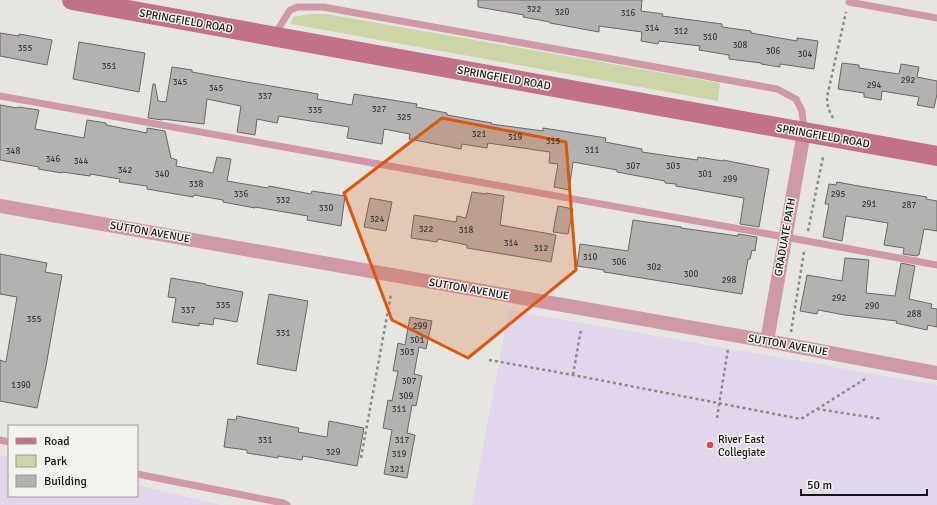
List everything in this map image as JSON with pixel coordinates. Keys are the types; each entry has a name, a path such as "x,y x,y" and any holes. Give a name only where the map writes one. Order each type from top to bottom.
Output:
{"street":[{"name":"SPRINGFIELD ROAD","path":"72,0 937,156"},
{"name":"GRADUATE PATH","path":"766,341 804,132"},
{"name":"SUTTON AVENUE","path":"0,206 789,345 937,373"}],"lane":[{"path":"849,1 937,18"},
{"path":"274,36 290,10 298,7 323,7 777,89 796,99 802,111 804,132"},
{"path":"0,96 937,265"},
{"path":"138,474 283,502 286,505"}],"path":[{"path":"833,118 828,108 827,97 849,1"},
{"path":"789,345 806,241 823,157"},
{"path":"361,458 392,294"},
{"path":"573,375 581,329"},
{"path":"717,418 731,335"},
{"path":"489,360 801,418 865,379"},
{"path":"816,409 882,419"}],"highlighted area":[{"path":"442,118 566,142 576,270 468,358 392,320 344,193"}],"shaded area":[{"name":"River East Collegiate","path":"509,310 937,385 937,505 472,505"},
{"path":"0,456 8,457 8,497 138,497 138,485 221,505 0,505"}],"green space":[{"path":"310,14 326,14 720,83 718,101 291,24 293,17"}],"building":[{"path":"478,0 642,0 641,11 663,14 662,16 722,24 722,27 751,31 751,33 797,41 797,38 818,41 814,69 780,64 780,67 729,59 729,55 699,50 700,46 659,41 658,44 641,41 642,32 599,26 599,32 550,23 523,17 524,15 478,7"},
{"path":"0,33 19,36 19,34 52,40 47,65 0,56"},
{"path":"79,42 145,53 139,92 73,79"},
{"path":"842,63 859,65 859,68 899,74 901,64 919,67 917,77 937,81 937,94 934,108 917,105 919,97 882,91 881,100 864,97 864,93 838,89"},
{"path":"172,67 192,70 192,72 318,94 317,99 352,105 354,94 417,104 416,107 447,113 447,115 492,123 491,124 543,131 543,128 606,138 605,142 642,149 642,152 697,160 698,157 723,160 769,169 759,227 740,224 744,198 676,186 676,184 665,183 665,181 617,172 617,170 573,162 569,190 554,187 558,164 549,163 550,152 488,143 487,148 462,144 461,149 409,139 410,134 384,129 382,144 347,138 349,127 279,116 277,123 257,119 255,135 237,132 241,106 207,99 204,124 148,118 153,84 155,84 158,101 166,102"},
{"path":"0,105 39,110 35,129 84,138 87,120 147,133 147,128 165,131 171,158 177,160 176,166 213,173 217,157 231,159 227,181 268,188 269,186 311,194 312,191 345,196 341,226 307,220 308,216 255,208 194,195 193,197 147,189 147,186 119,182 120,179 90,174 90,176 62,173 0,160"},
{"path":"837,182 927,197 926,199 937,201 937,231 924,229 919,255 917,256 903,254 904,248 884,245 888,223 846,216 842,241 823,237 829,204 825,204 829,184 836,185"},
{"path":"472,192 504,196 500,225 556,235 551,262 467,248 467,245 438,239 437,242 411,238 414,215 456,222 457,216 466,218"},
{"path":"370,198 392,202 386,231 364,227"},
{"path":"558,206 573,209 568,234 553,232"},
{"path":"633,220 738,236 738,234 757,237 755,251 752,250 750,259 748,259 742,294 604,272 604,270 577,266 580,244 628,251"},
{"path":"0,254 47,263 45,272 62,275 37,408 0,401 0,360 6,362 17,297 0,294"},
{"path":"845,258 869,260 866,293 895,296 901,263 915,266 909,299 932,304 931,308 937,309 937,327 928,325 927,330 896,323 897,321 845,315 818,310 817,314 800,311 807,275 842,281"},
{"path":"171,278 243,292 237,322 214,318 213,325 199,323 199,326 172,322 176,298 168,297"},
{"path":"269,294 308,301 296,371 257,364"},
{"path":"410,317 432,321 426,349 419,347 414,374 422,376 416,406 412,405 407,433 415,435 407,478 384,474 392,430 383,428 388,400 392,401 398,371 393,371 398,343 405,345"},
{"path":"237,416 299,428 298,432 327,437 329,421 364,428 357,466 303,456 302,460 278,456 278,458 247,453 247,450 224,447 228,419 236,420"}],"place":[{"name":"River East Collegiate","path":"710,445"}]}
